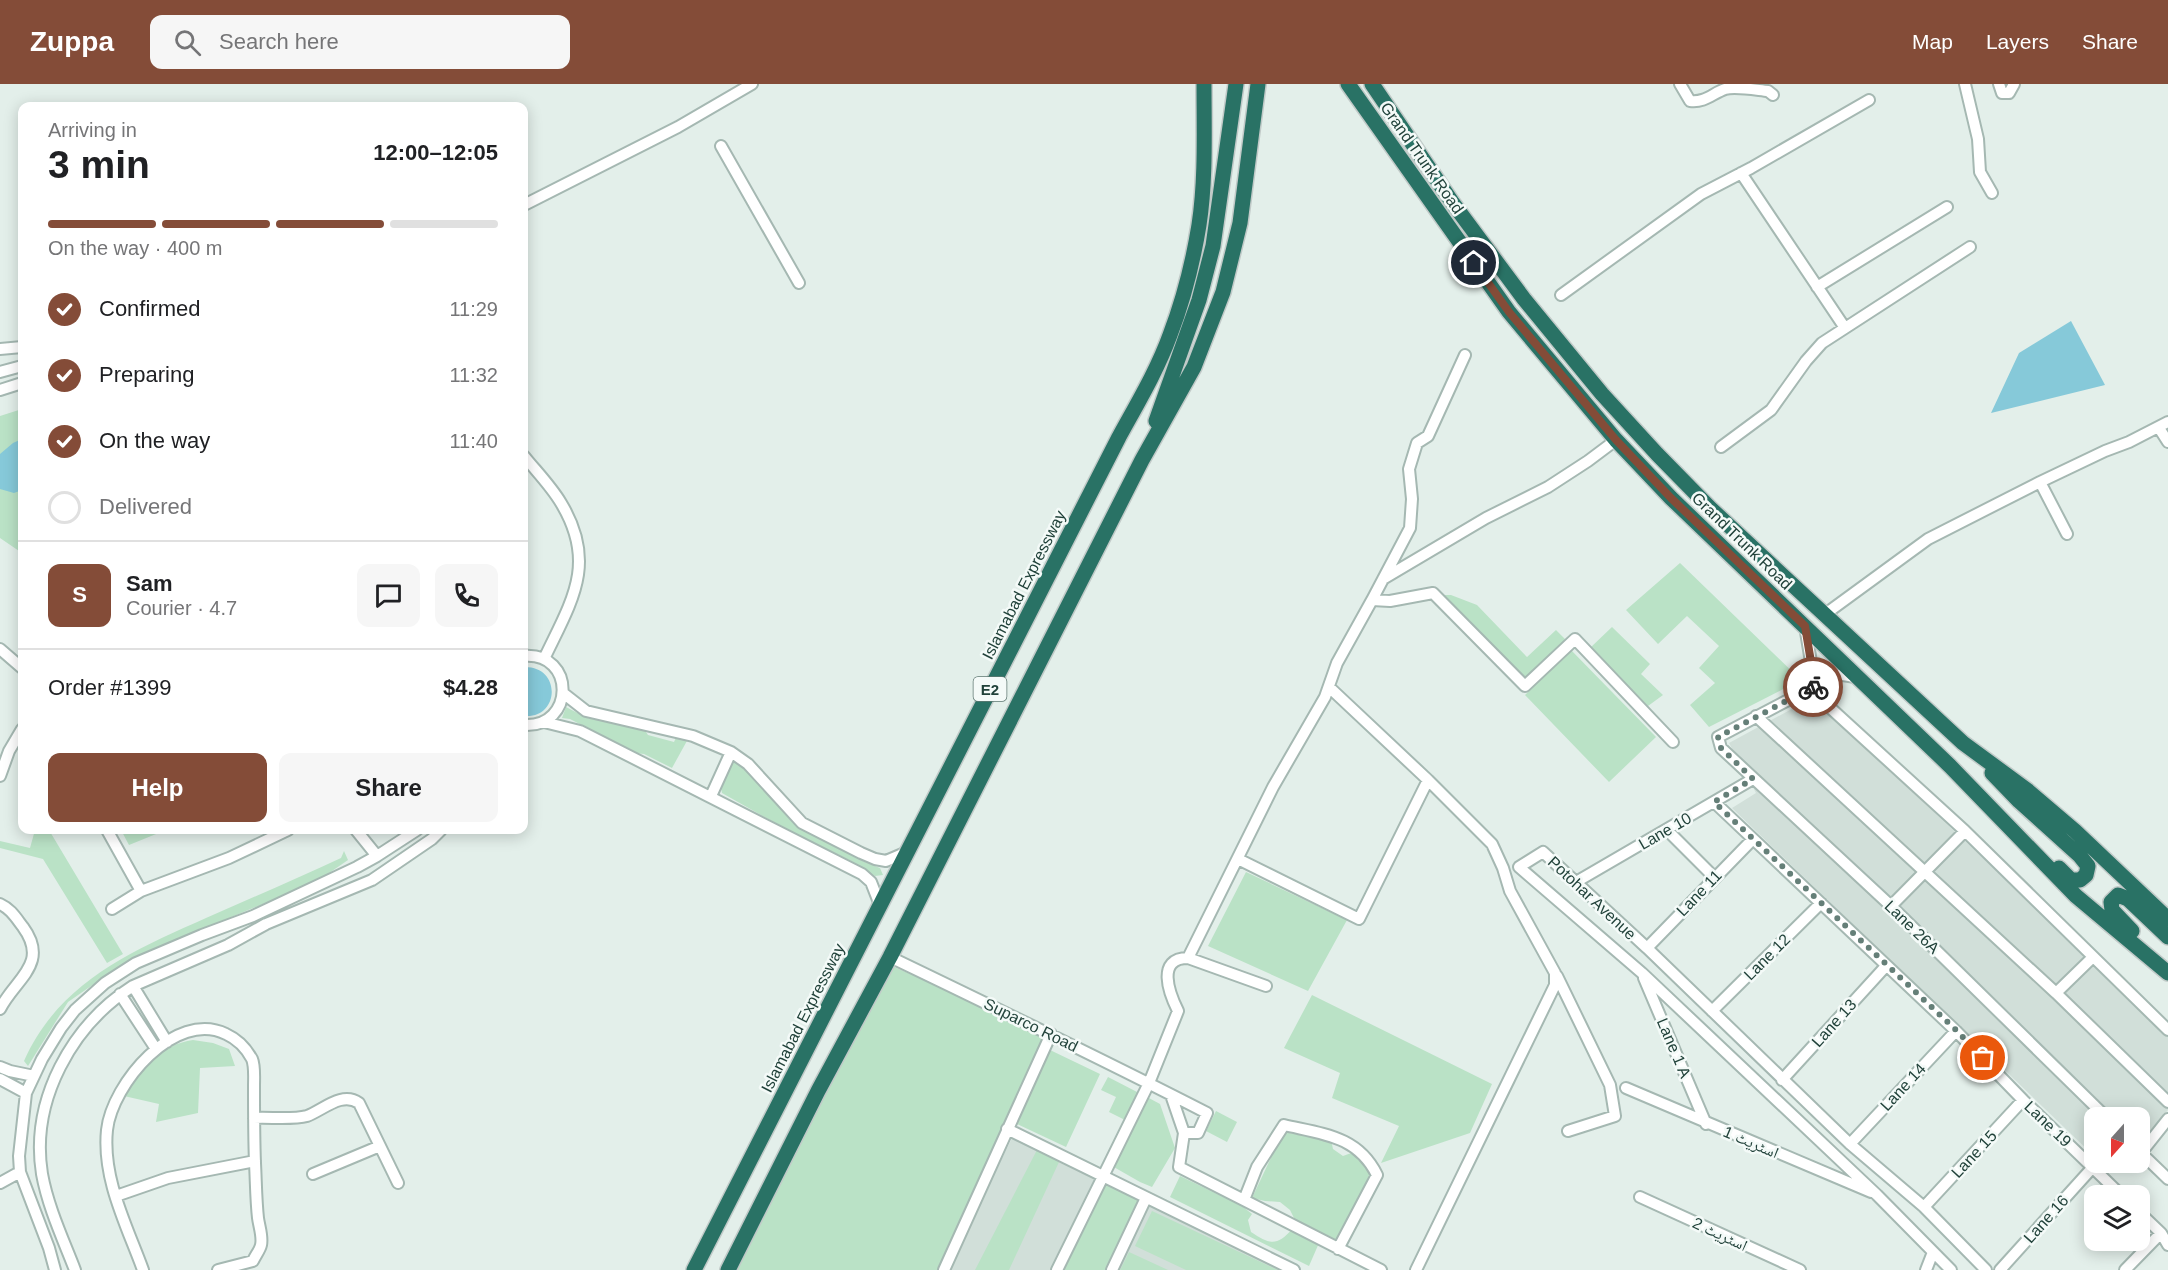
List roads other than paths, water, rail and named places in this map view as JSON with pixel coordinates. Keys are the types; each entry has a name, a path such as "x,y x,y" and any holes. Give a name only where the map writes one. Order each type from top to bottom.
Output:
{"highway":[{"name":"Islamabad Expressway","path":"694,1270 1145,390 1170,337 1182,300 1199,224 1204,84"},
{"path":"1142,460 1199,300 1213,246 1236,84"},
{"path":"1142,460 1194,367 1223,292 1240,223 1258,84"},
{"name":"Grand Trunk Road","path":"1348,84 1509,312 1616,440 1671,498 1950,766 2076,897 2168,973"},
{"name":"Grand Trunk Road","path":"1372,84 1480,241 1524,300 1602,394 1710,508 1963,743 2027,790 2075,831 2168,919"},
{"name":"E2","path":"728,1270 818,1091 890,957 1142,460"},
{"path":"1950,766 1987,797 2071,880 2080,880 2086,875 2088,866 2080,856 2019,801 1963,743"},
{"path":"2168,937 2128,899 2118,895 2110,902 2112,910 2120,921 2168,963"}],"street":[{"path":"528,203 678,127 752,84"},
{"path":"1680,84 1690,101 1693,102 1729,88 1768,91 1773,95"},
{"path":"1965,84 1978,139 1980,172 1992,193"},
{"path":"1999,84 2002,93 2009,93 2014,84"},
{"path":"1561,295 1701,194 1869,100"},
{"path":"721,146 799,283"},
{"path":"1742,173 1845,328"},
{"path":"1817,287 1947,207"},
{"path":"1721,447 1771,410 1806,361 1822,343 1970,247"},
{"path":"0,348 18,347"},
{"path":"1188,958 1273,787 1325,698 1337,663 1410,528 1412,499 1409,469 1416,443 1428,436 1465,355"},
{"path":"0,372 18,367"},
{"path":"0,390 18,384"},
{"path":"1824,615 1928,539 2040,482 2164,425 2168,442"},
{"path":"1383,579 1486,518 1548,488 1616,440"},
{"path":"528,461 560,501 569,518 576,537 580,561 572,597 544,659"},
{"path":"2040,482 2067,534"},
{"path":"1372,600 1390,601 1433,593 1525,686 1575,639 1673,742"},
{"path":"1805,626 1815,686 1826,704 1965,831 2168,1030"},
{"path":"0,649 18,665"},
{"path":"528,656 544,659 556,669 562,680 563,693 557,710 544,722 528,725"},
{"path":"1860,679 1838,673 1756,716 2056,993 2168,1102"},
{"path":"1329,687 1492,844 1510,891 1555,973 1610,1085 1615,1116 1568,1131"},
{"path":"563,693 586,711 693,736 732,752 748,764 795,817 811,828 875,859 886,861 907,852"},
{"name":"Lane 26A","path":"1756,716 1718,737 1721,748 1891,906 2096,1107"},
{"path":"544,722 580,731 862,874 872,882 880,905"},
{"path":"0,776 5,748 18,733"},
{"path":"711,796 732,752"},
{"name":"Lane 10","path":"1576,882 1753,779"},
{"path":"1238,859 1359,919 1428,780"},
{"name":"Lane 19","path":"1714,802 1956,1030 2023,1100 2084,1158"},
{"path":"1667,830 1714,877"},
{"path":"1891,906 1965,831"},
{"path":"109,834 141,891"},
{"path":"112,909 141,891 229,858 280,834"},
{"path":"359,834 377,856"},
{"path":"55,1270 20,1172 19,1156 26,1093 61,1029 75,1010 105,983 136,963 260,912 377,856 411,834"},
{"path":"75,1270 42,1174 40,1139 50,1087 70,1048 84,1028 120,994 133,986 228,945 266,924 372,880 437,834"},
{"name":"Lane 11","path":"1647,948 1752,840"},
{"name":"Potohar Avenue","path":"1951,1270 1877,1195 1642,973 1520,867 1543,852 1647,948 1850,1144 1924,1207 1986,1270"},
{"name":"Lane 12","path":"1713,1011 1821,903"},
{"path":"0,904 7,907 28,935 34,957 28,973 0,1009"},
{"path":"260,912 266,924"},
{"name":"Suparco Road","path":"890,957 1051,1034 1207,1113 1198,1133 1184,1133"},
{"path":"2056,993 2092,957"},
{"path":"1057,1270 1149,1083 1178,1011 1170,994 1167,976 1172,962 1179,958 1188,958 1266,986"},
{"name":"Lane 13","path":"1782,1080 1886,966"},
{"path":"1416,1270 1556,985 1555,973"},
{"name":"Lane 1 A","path":"1642,973 1706,1124"},
{"path":"133,986 167,1042"},
{"path":"120,994 156,1049"},
{"path":"143,1270 110,1179 107,1163 107,1128 117,1097 126,1082 156,1049 191,1030 203,1028 217,1030 241,1043 253,1062 255,1161 258,1220 262,1244 253,1261 218,1270"},
{"name":"Lane 14","path":"1850,1144 1956,1030"},
{"path":"944,1270 1051,1034"},
{"path":"0,1067 34,1076"},
{"path":"0,1079 26,1093"},
{"name":"اسٹریٹ 1","path":"1626,1088 1877,1195"},
{"path":"1171,1095 1184,1133 1179,1167 1381,1270"},
{"path":"255,1118 305,1116 345,1098 354,1099 359,1103 399,1183"},
{"name":"Lane 15","path":"1924,1207 2023,1100"},
{"path":"2150,1140 2168,1119"},
{"path":"1244,1200 1257,1167 1284,1125 1342,1139 1369,1160 1377,1175 1338,1249"},
{"path":"1007,1129 1294,1270"},
{"path":"313,1174 380,1146"},
{"path":"116,1196 168,1178 255,1161"},
{"path":"2150,1162 2168,1179"},
{"path":"0,1183 20,1172"},
{"name":"Lane 16","path":"2000,1270 2088,1173"},
{"name":"Lane 19","path":"2099,1173 2111,1185"},
{"name":"اسٹریٹ 2","path":"1640,1197 1800,1270"},
{"path":"1112,1270 1146,1198"},
{"path":"2150,1222 2161,1233 2168,1245"},
{"path":"2125,1270 2161,1233"},
{"path":"1926,1270 1933,1252"}],"water":[{"path":"2071,321 2105,385 1991,413 2019,353"},
{"path":"18,441 18,492 14,493 0,489 0,454"},
{"path":"528,668 536,669 545,675 552,692 550,702 536,715 528,716"}]}
